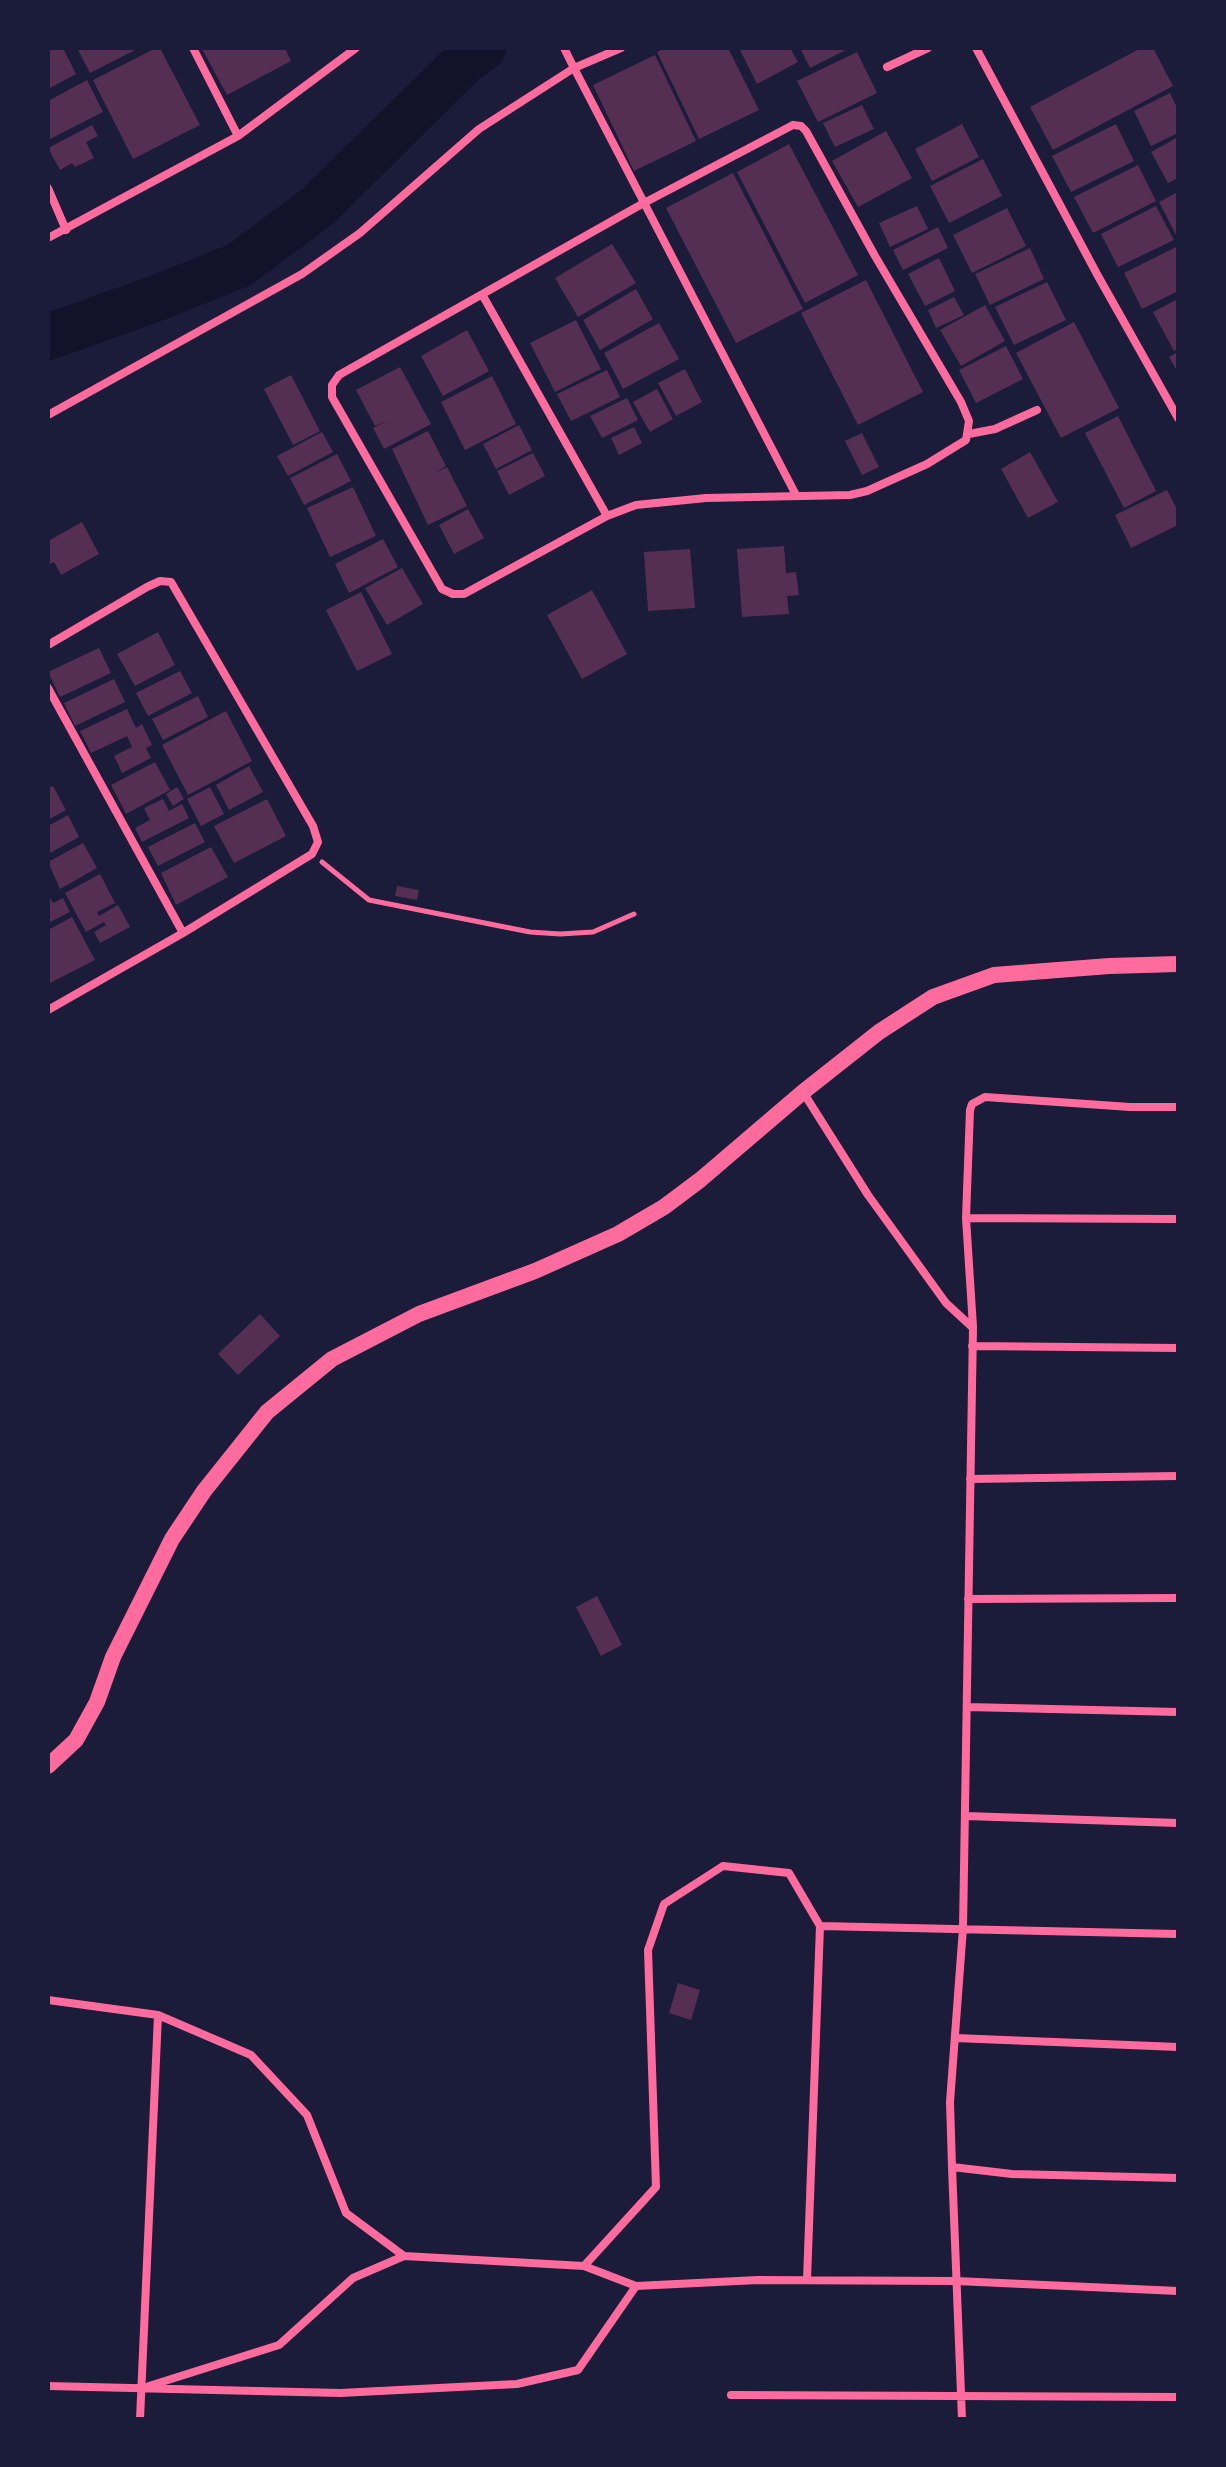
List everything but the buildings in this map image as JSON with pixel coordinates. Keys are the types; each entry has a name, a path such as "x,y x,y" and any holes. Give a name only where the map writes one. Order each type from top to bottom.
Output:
{"main road":[{"path":"48,1766 76,1740 97,1702 113,1657 172,1539 212,1480 267,1412 332,1359 419,1314 535,1271 618,1234 664,1207 879,1032 933,997 994,975 1178,964"}],"street":[{"path":"193,48 238,136"},
{"path":"48,238 238,136 356,48"},
{"path":"564,48 642,204 796,495"},
{"path":"48,415 302,274 360,233 479,129 574,68 621,48"},
{"path":"887,67 928,48"},
{"path":"976,48 1178,418"},
{"path":"793,125 801,126 961,402 969,421 969,434 961,445 867,491 850,495 706,498 636,505 607,516 464,594 453,594 442,589 332,397 332,385 339,375 483,296 642,204 793,125"},
{"path":"48,188 66,230"},
{"path":"483,296 607,516"},
{"path":"969,434 995,429 1037,410"},
{"path":"48,645 147,587 160,581 171,582 313,826 318,842 312,854 183,933 49,1006"},
{"path":"48,688 183,933"},
{"path":"803,1092 868,1195 946,1303 973,1327"},
{"path":"962,2419 950,2102 963,1928 973,1327 966,1218 969,1117 972,1104 985,1097 1130,1107 1178,1107"},
{"path":"966,1218 1178,1219"},
{"path":"972,1346 1178,1348"},
{"path":"970,1479 1178,1476"},
{"path":"968,1599 1178,1598"},
{"path":"967,1707 1178,1712"},
{"path":"965,1816 1178,1823"},
{"path":"584,2266 656,2187 648,1950 664,1904 723,1866 789,1873 820,1926 807,2280"},
{"path":"820,1926 1178,1934"},
{"path":"48,2000 158,2015 251,2055 307,2115 346,2213 404,2256"},
{"path":"140,2419 158,2015"},
{"path":"955,2038 1178,2047"},
{"path":"952,2167 1012,2174 1178,2178"},
{"path":"140,2388 279,2345 353,2278 404,2256 584,2266 636,2286 758,2280 956,2281 1178,2291"},
{"path":"48,2386 340,2393 517,2384 578,2370 636,2286"},
{"path":"731,2395 1178,2397"}],"path":[{"path":"312,854 369,900 492,925 560,934 593,932 634,914"}],"waterway":[{"path":"48,337 239,265 317,207 465,61 483,48"}]}
